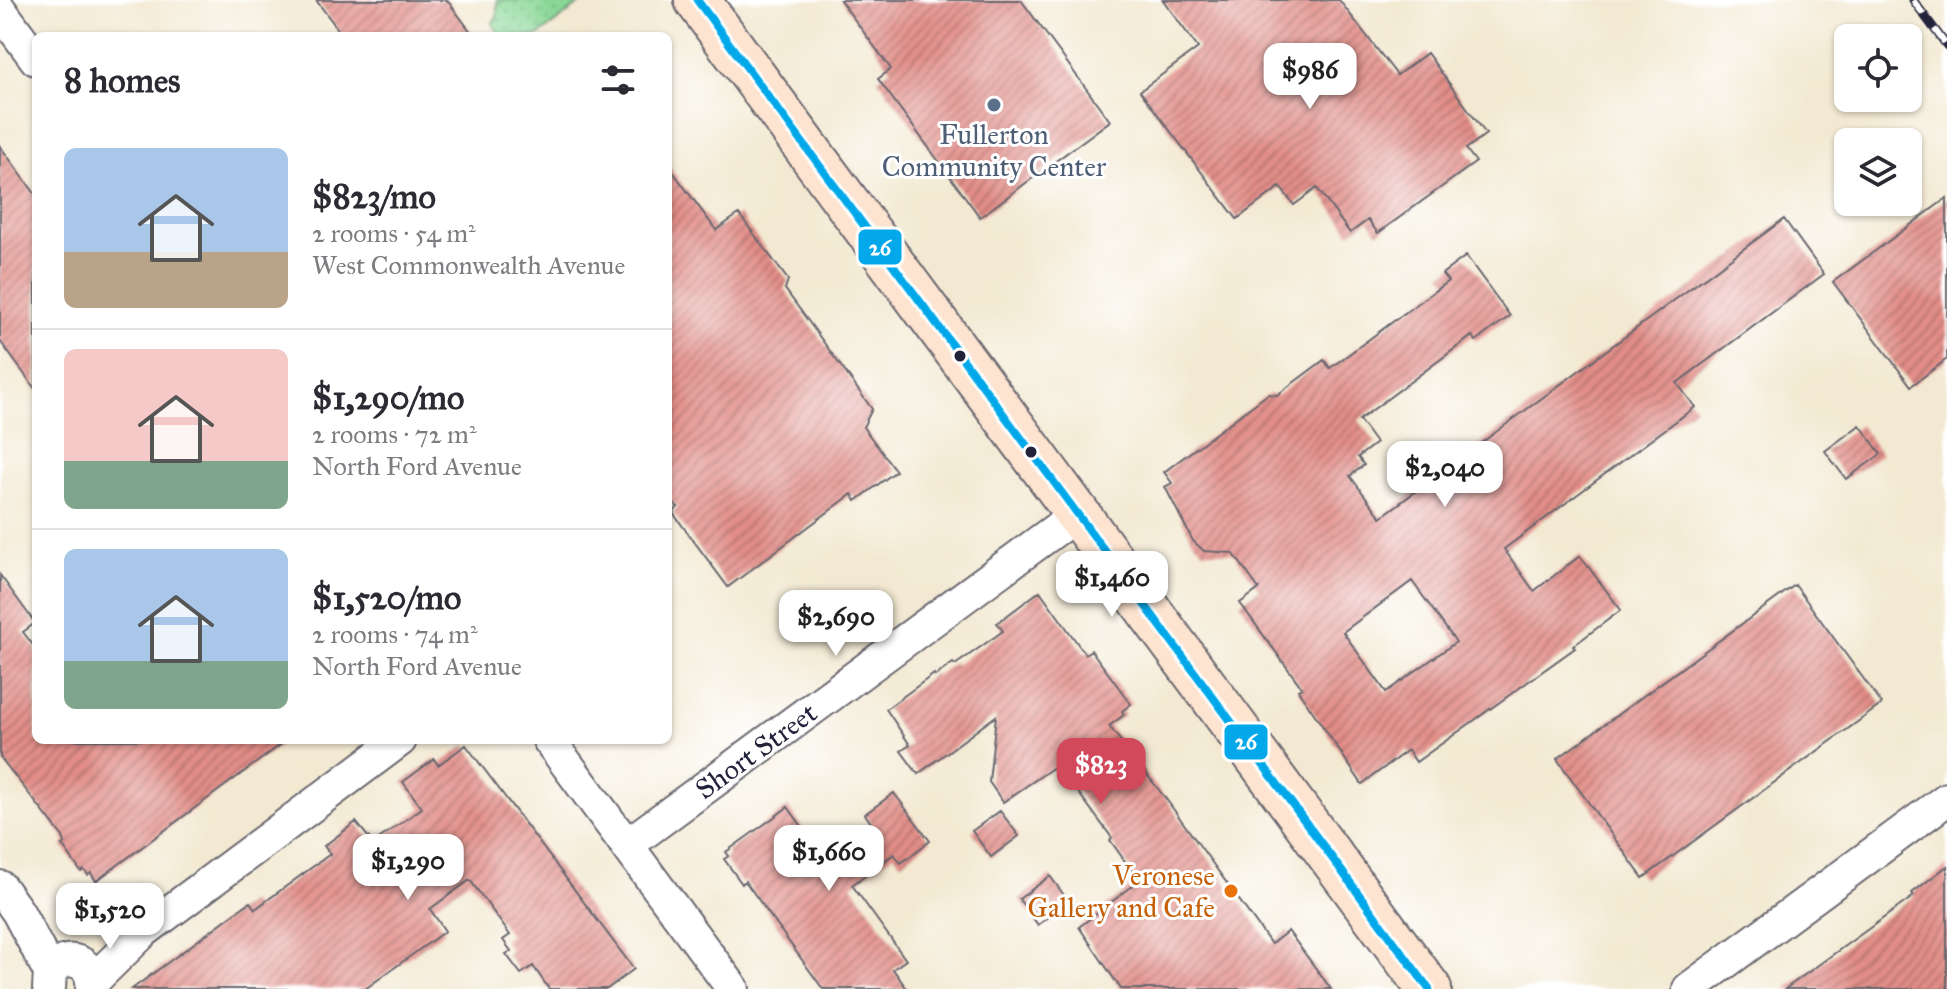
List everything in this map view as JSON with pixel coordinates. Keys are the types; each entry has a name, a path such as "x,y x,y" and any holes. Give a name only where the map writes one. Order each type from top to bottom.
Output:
{"main road":[{"path":"697,0 1429,989"}],"street":[{"path":"0,10 32,54"},
{"name":"Short Street","path":"627,845 1077,514"},
{"path":"9,899 64,977 144,931 395,744"},
{"path":"552,744 733,989"},
{"path":"1689,989 1947,799"}],"green space":[{"path":"497,0 585,0 543,32 498,32 492,23 497,17"}],"building":[{"path":"316,0 447,0 471,32 340,32"},
{"path":"840,0 1021,0 1110,121 980,217 878,79 891,69"},
{"path":"1163,0 1339,0 1397,75 1427,53 1486,134 1466,149 1476,162 1378,233 1368,220 1350,233 1317,188 1294,205 1280,187 1237,219 1140,91 1198,48"},
{"path":"0,146 32,190 32,385 0,341"},
{"path":"672,170 716,230 739,214 788,280 785,289 872,409 863,427 896,471 856,501 852,494 728,587 673,513 678,507 672,503"},
{"path":"1947,198 1947,359 1911,386 1833,282"},
{"path":"1784,219 1824,274 1677,383 1695,407 1504,549 1534,591 1580,556 1621,610 1573,646 1575,648 1416,762 1408,750 1362,784 1298,690 1302,688 1240,603 1259,589 1233,553 1204,551 1193,541 1165,487 1172,483 1164,472 1268,394 1277,395 1324,360 1330,368 1448,281 1442,274 1466,256 1510,316 1476,341 1472,336 1359,420 1376,443 1358,457 1364,465 1350,476 1381,517","holes":["1412,581 1456,642 1386,692 1343,632"]},
{"path":"1860,425 1881,454 1846,479 1825,451"},
{"path":"0,575 32,619 32,625 23,632 32,644 32,744 282,744 96,881 91,873 81,872 62,845 65,843 63,837 0,757"},
{"path":"1795,585 1882,704 1643,878 1557,759"},
{"path":"1040,591 1085,654 1091,650 1131,704 1122,711 1124,715 1109,726 1271,944 1288,931 1331,989 1121,989 1079,927 1139,881 1072,784 1069,787 1054,767 1003,802 989,782 996,716 918,774 901,751 910,745 886,709 934,674 953,663 955,665 1003,631 997,623"},
{"path":"466,745 634,969 607,989 549,989 533,966 521,974 506,954 511,951 503,940 510,935 470,880 430,909 445,931 365,989 132,989 250,902 255,909 330,854 324,846 356,822 373,843 422,808 403,782 434,759 438,765"},
{"path":"894,793 930,841 901,863 894,854 852,885 906,960 893,969 907,989 823,989 745,881 742,884 724,859 729,856 726,852 788,807 824,857 871,823 865,814"},
{"path":"1000,811 1019,836 991,857 972,831"},
{"path":"1947,866 1947,989 1785,989 1914,896 1912,893"},
{"path":"1050,876 1069,902 1038,925 1019,899"}],"railway":[{"path":"1913,0 1947,46"}],"transit line":[{"name":"26","path":"697,0 1429,989"}],"place":[{"name":"Fullerton Community Center","path":"994,105"},
{"name":"Veronese Gallery and Cafe","path":"1231,891"}]}
